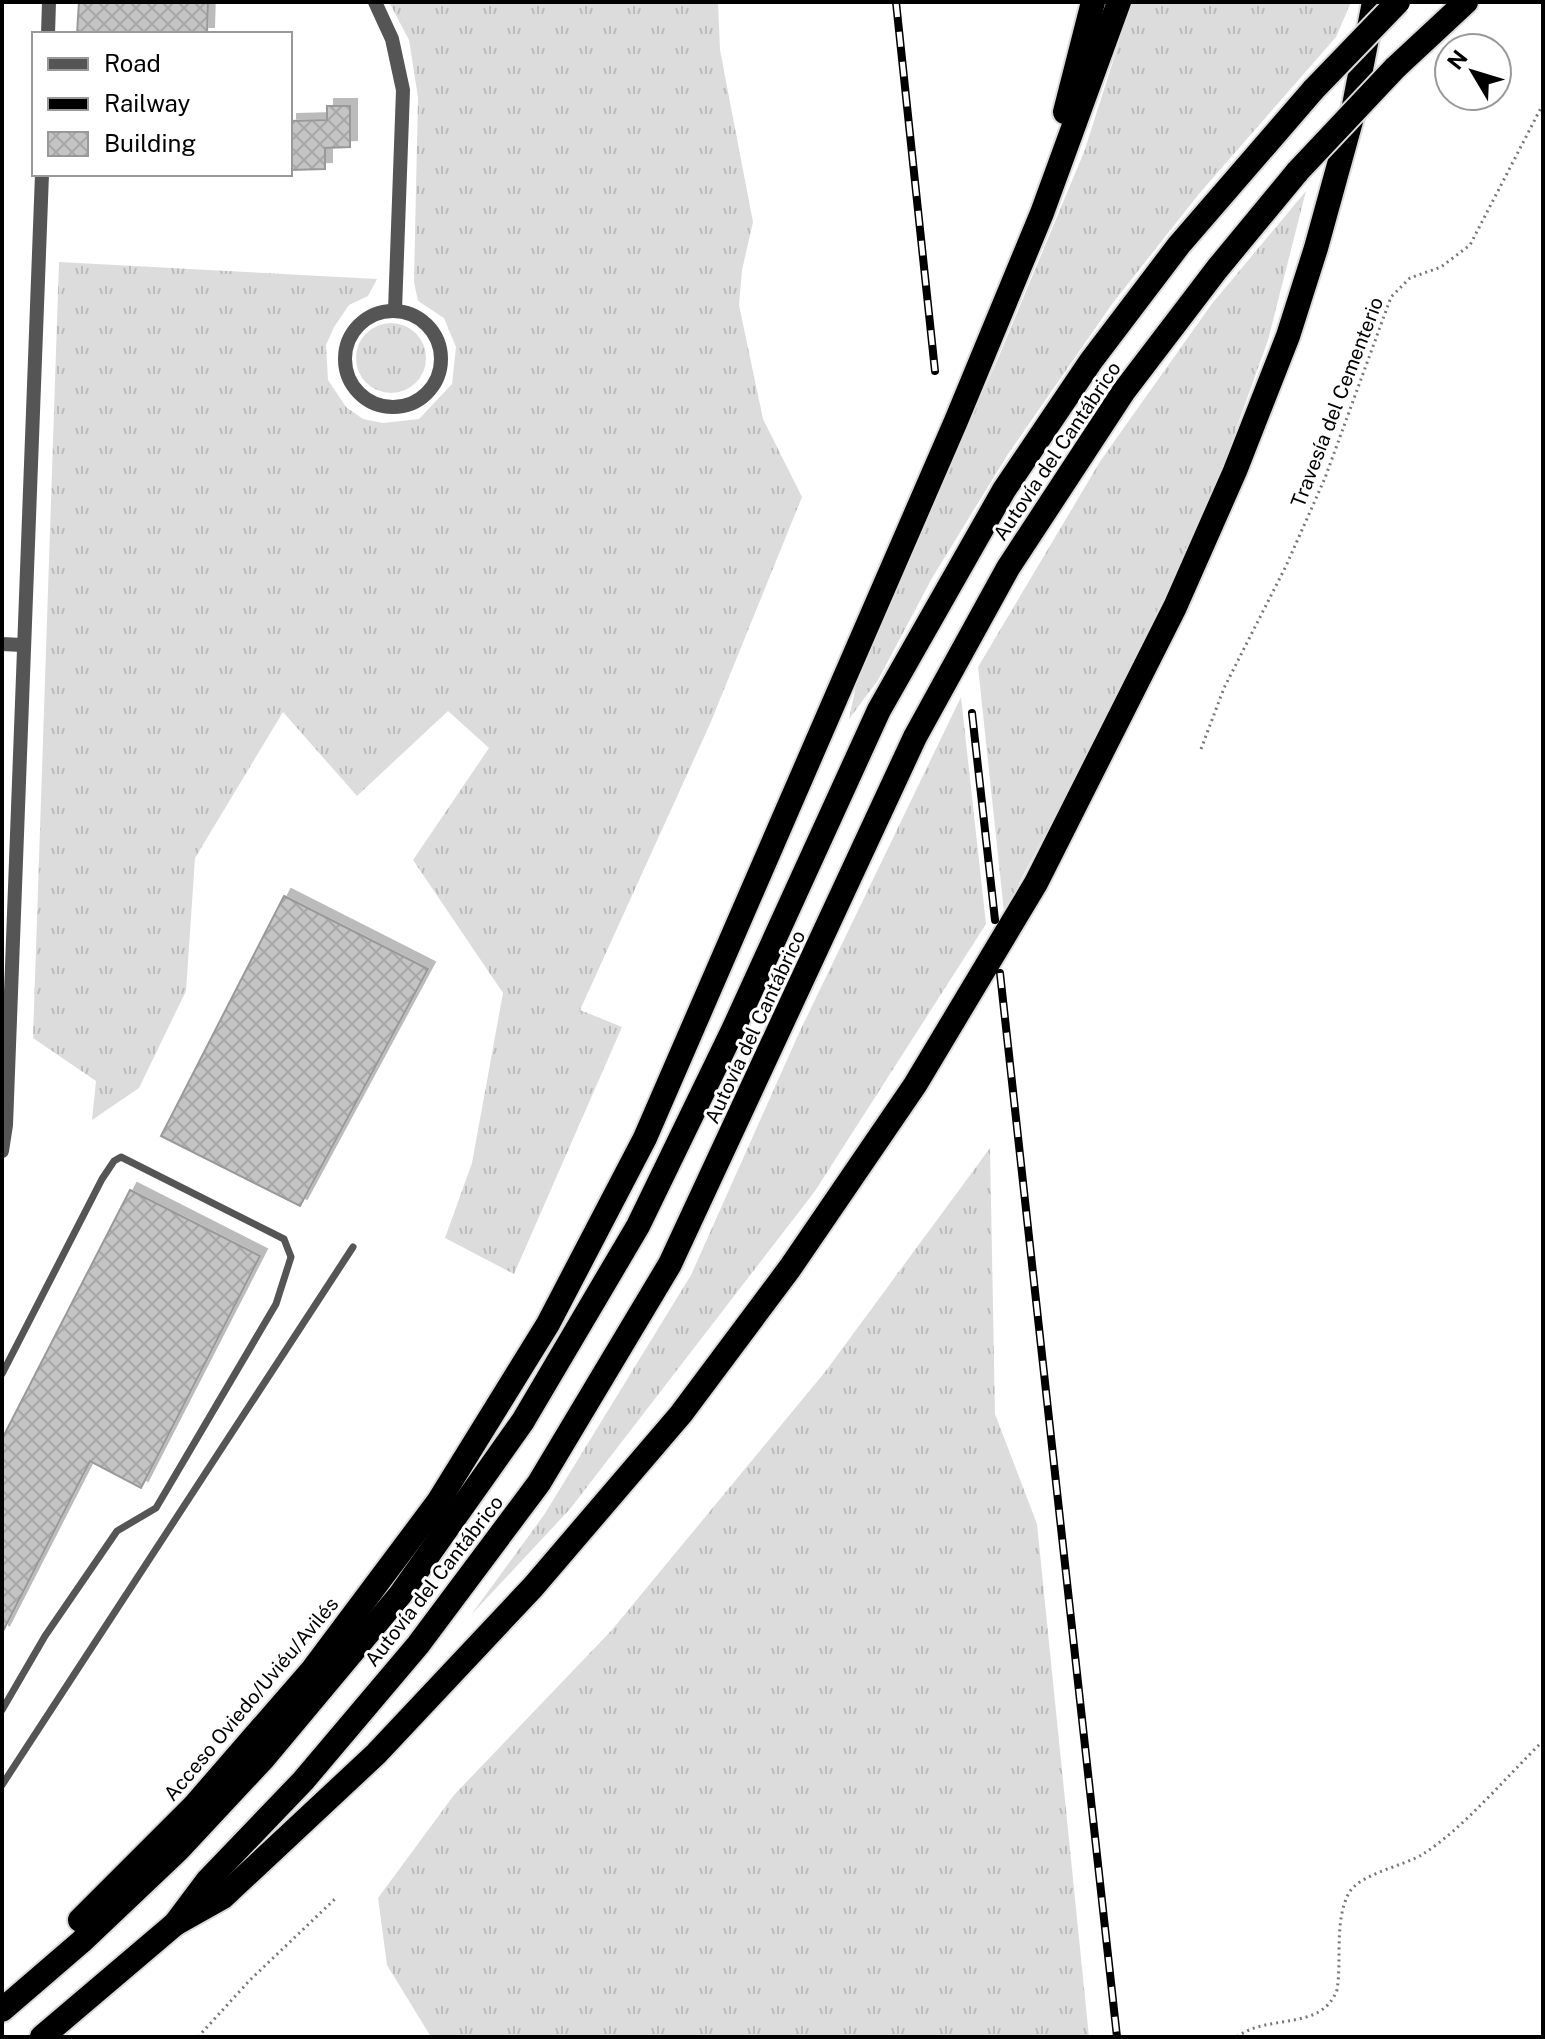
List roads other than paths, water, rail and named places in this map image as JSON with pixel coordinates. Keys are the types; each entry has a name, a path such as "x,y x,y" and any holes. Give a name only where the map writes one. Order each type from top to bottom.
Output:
{"highway":[{"path":"1042,213 1093,2"},
{"path":"1042,213 1119,2"},
{"path":"175,1924 223,1897 376,1754 533,1587 681,1414 790,1268 915,1085 1036,883 1175,607 1235,471 1288,336 1316,248 1351,121 1374,2"},
{"name":"Autovía del Cantábrico","path":"2,2010 81,1942 178,1850 263,1759 400,1595 523,1421 638,1226 879,710 1004,490 1091,361 1179,245 1314,89 1398,2"},
{"name":"Autovía del Cantábrico","path":"42,2037 175,1924 208,1880 303,1781 418,1645 539,1483 670,1264 915,737 1008,568 1124,391 1217,269 1298,171 1395,68 1466,2"},
{"name":"Acceso Oviedo/Uviéu/Avilés","path":"2,1990 75,1926 194,1806 313,1669 438,1502 548,1324 645,1138 956,421 1042,213"}],"street":[{"path":"48,32 49,2"},
{"path":"375,2 392,39 403,90 395,310"},
{"path":"2,1151 6,1125 42,176"},
{"path":"395,310 411,314 425,323 437,343 440,367 434,383 424,395 394,407 378,405 365,398 354,387 344,358 354,329 379,312 395,310"},
{"path":"2,644 22,645"}],"lane":[{"path":"2,1374 102,1179 114,1161 121,1157 284,1239 291,1257 276,1304 156,1508 117,1531 45,1636 2,1710"},
{"path":"2,1785 353,1247"}],"railway":[{"path":"896,2 935,371"},
{"path":"972,713 995,920"},
{"path":"1000,973 1117,2037"}]}
